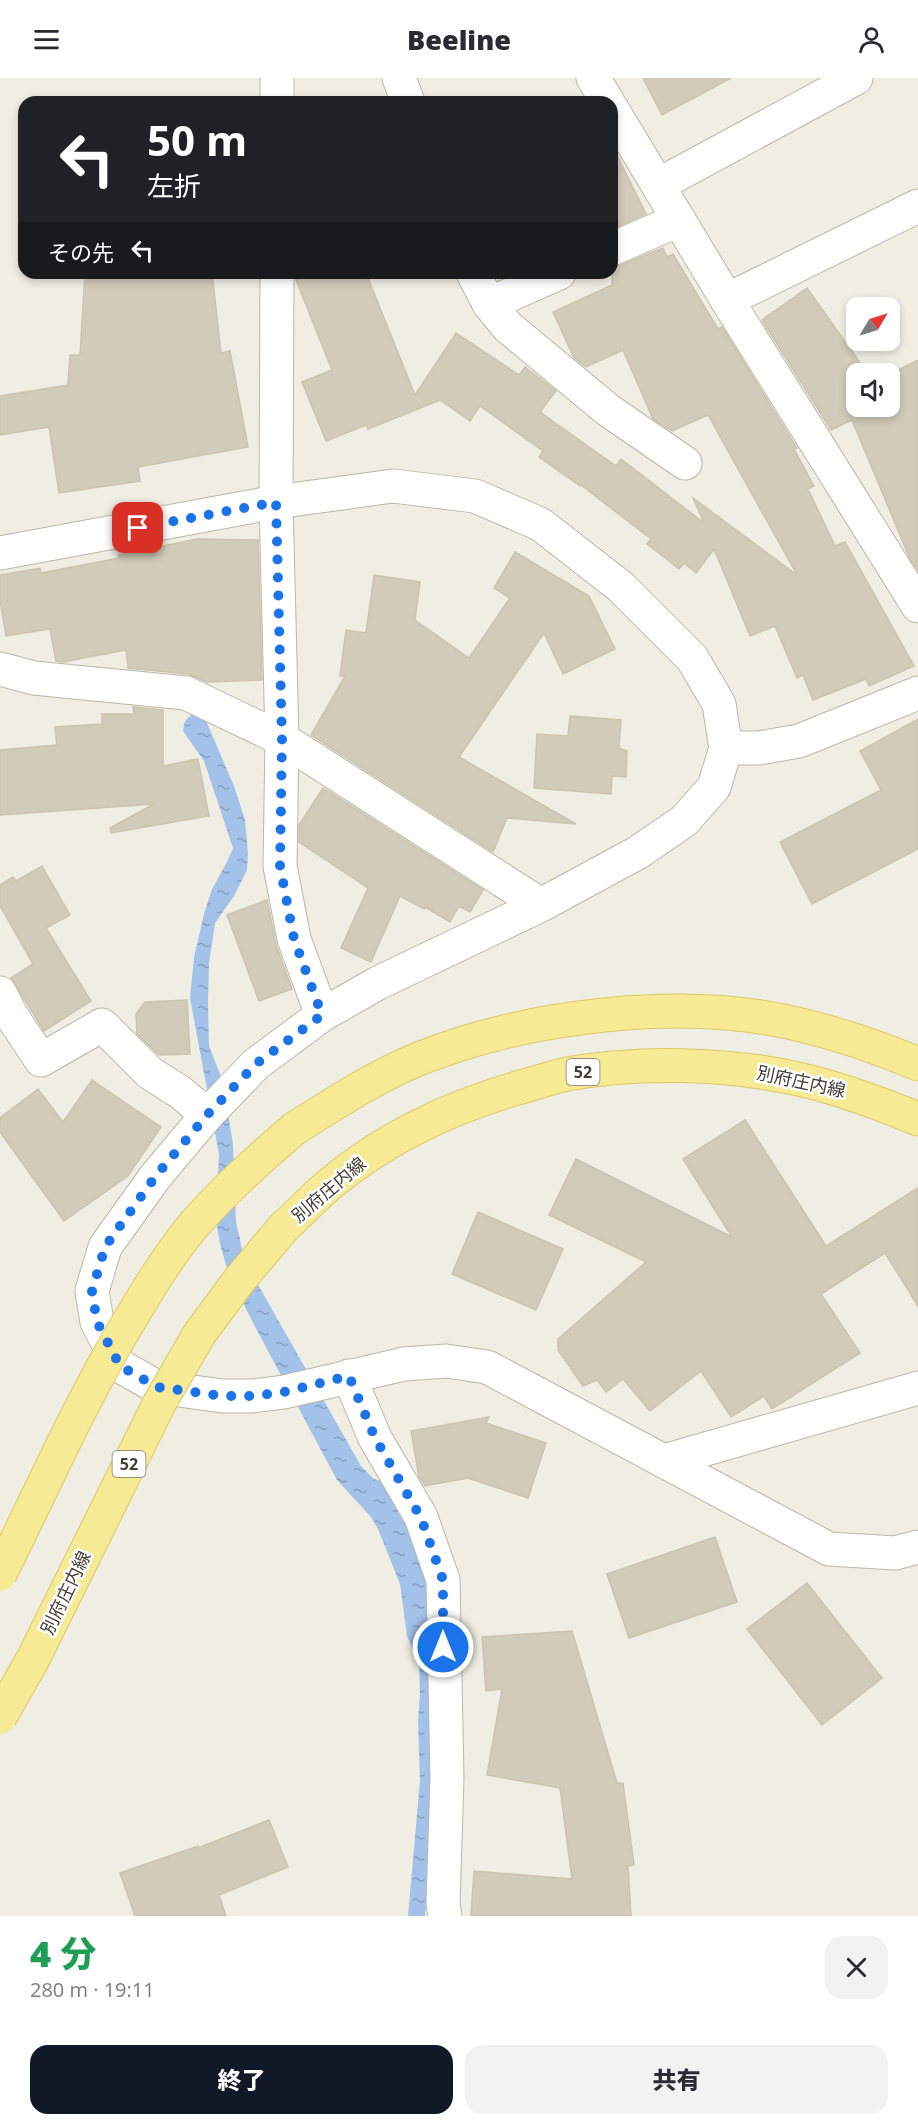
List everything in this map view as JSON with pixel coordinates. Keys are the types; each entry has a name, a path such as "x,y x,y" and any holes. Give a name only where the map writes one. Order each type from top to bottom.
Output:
{"main road":[{"path":"0,1574 106,1360 147,1290 191,1229 238,1178 294,1129 356,1090 420,1058 481,1038 563,1020 646,1012 727,1014 795,1024 870,1044 918,1064"},
{"name":"別府庄内線","path":"0,1718 34,1658 160,1402 200,1333 241,1278 284,1227 331,1183 388,1143 457,1109 501,1092 567,1074 667,1065 731,1068 807,1081 856,1095 918,1119"}],"street":[{"path":"277,78 277,96"},
{"path":"399,78 406,96"},
{"path":"593,78 604,96"},
{"path":"658,185 856,78"},
{"path":"618,119 727,300 918,606"},
{"path":"727,300 918,206"},
{"path":"618,246 679,220"},
{"path":"276,279 276,502 282,739 280,866 294,939 322,1015"},
{"path":"476,279 489,304 508,327 608,410 685,463"},
{"path":"489,304 545,279"},
{"path":"0,553 276,502 393,486 475,496 540,524 621,587 692,658 719,704 726,748 714,787 684,820 637,853 541,905 378,982 322,1015 256,1064 207,1115 155,1177 105,1247 92,1291 97,1322 120,1366 157,1387 222,1396 253,1396 284,1392 404,1364 446,1361 487,1367 829,1549 895,1553 918,1547"},
{"path":"0,669 34,678 186,693 282,739 541,905"},
{"path":"726,748 759,748 799,741 918,693"},
{"path":"0,993 11,1015 41,1060 102,1025 150,1073 180,1092 207,1115"},
{"path":"349,1376 375,1438 421,1518 443,1580 447,1779 443,1904 445,1916"},
{"path":"664,1461 918,1388"}],"water":[{"path":"193,713 205,715 234,786 245,820 247,870 234,896 215,923 209,964 208,1002 209,1046 220,1074 228,1113 233,1145 236,1222 245,1262 361,1466 374,1479 385,1482 395,1497 430,1580 432,1834 425,1916 408,1916 420,1781 418,1722 420,1694 419,1663 407,1636 400,1584 378,1529 371,1517 337,1480 252,1321 228,1272 220,1244 216,1221 219,1154 190,998 194,957 204,914 212,889 233,848 204,761 183,731 185,721"}],"building":[{"path":"643,78 731,78 662,115"},
{"path":"618,157 646,214 618,226"},
{"path":"663,248 667,257 673,254 718,329 722,327 797,448 794,449 814,486 808,489 835,546 845,542 914,666 869,686 866,679 813,700 803,675 797,678 775,626 750,636 714,549 696,573 684,563 679,569 647,544 651,539 581,485 539,457 543,451 480,406 470,421 440,400 368,429 366,425 326,441 302,382 332,370 296,280 368,279 415,395 456,333 519,375 525,367 556,391 540,412 616,466 621,459 704,523 693,498 797,575 708,415 672,431 653,419 623,350 586,367 574,358 553,312 612,285 612,279 618,279 619,266"},
{"path":"85,279 213,279 221,353 230,351 248,447 138,467 140,481 59,493 49,427 0,435 0,396 68,385 70,355 80,355"},
{"path":"807,288 846,343 846,351 852,351 860,363 846,363 846,417 900,417 900,369 918,360 918,571 910,559 852,420 831,430 762,320"},
{"path":"197,539 258,540 262,680 207,682 188,674 128,668 126,650 63,662 56,661 50,629 6,636 0,600 0,575 40,568 41,573 119,558 118,555"},
{"path":"515,552 589,596 615,649 563,674 544,633 459,757 576,824 507,818 493,852 311,735 345,676 340,676 346,630 366,633 374,575 420,582 415,620 469,658 510,598 494,588"},
{"path":"133,707 163,710 163,766 198,759 209,816 111,833 110,828 154,804 0,815 0,750 57,745 55,727 102,724 102,714 134,714"},
{"path":"570,716 621,720 619,748 627,751 626,777 612,776 611,794 534,788 537,734 568,736"},
{"path":"918,719 918,849 812,904 780,842 881,790 860,751"},
{"path":"323,788 483,890 470,912 459,906 450,922 400,896 371,962 341,948 368,888 299,842 299,825"},
{"path":"42,866 70,915 46,928 91,1001 44,1031 11,978 33,964 0,906 0,885 13,877 16,881"},
{"path":"267,900 276,945 292,989 259,1001 227,915"},
{"path":"187,1000 190,1054 159,1055 137,1034 136,1014 145,1002"},
{"path":"92,1080 161,1127 128,1176 64,1221 0,1132 0,1118 38,1089 63,1122"},
{"path":"745,1120 826,1246 918,1188 918,1306 885,1253 821,1294 860,1353 772,1409 764,1396 731,1417 701,1371 650,1411 623,1379 606,1392 597,1380 583,1386 558,1350 558,1339 646,1262 549,1215 576,1159 732,1237 683,1159"},
{"path":"478,1212 563,1249 536,1310 452,1274"},
{"path":"489,1417 486,1423 546,1443 528,1498 468,1478 425,1486 419,1477 411,1431"},
{"path":"715,1537 737,1602 629,1638 607,1574"},
{"path":"807,1583 882,1678 822,1725 747,1629"},
{"path":"572,1631 617,1783 623,1783 634,1865 628,1866 631,1916 471,1916 474,1871 572,1879 560,1788 487,1775 502,1689 486,1691 482,1637"},
{"path":"269,1820 288,1867 219,1895 226,1916 135,1916 120,1873 198,1846 198,1848"}],"route":[{"path":"138,528 276,502 282,739 280,866 294,939 322,1015 256,1064 207,1115 155,1177 105,1247 92,1291 97,1322 120,1366 157,1387 222,1396 253,1396 284,1392 349,1376 375,1438 421,1518 443,1580 443,1647"}]}
